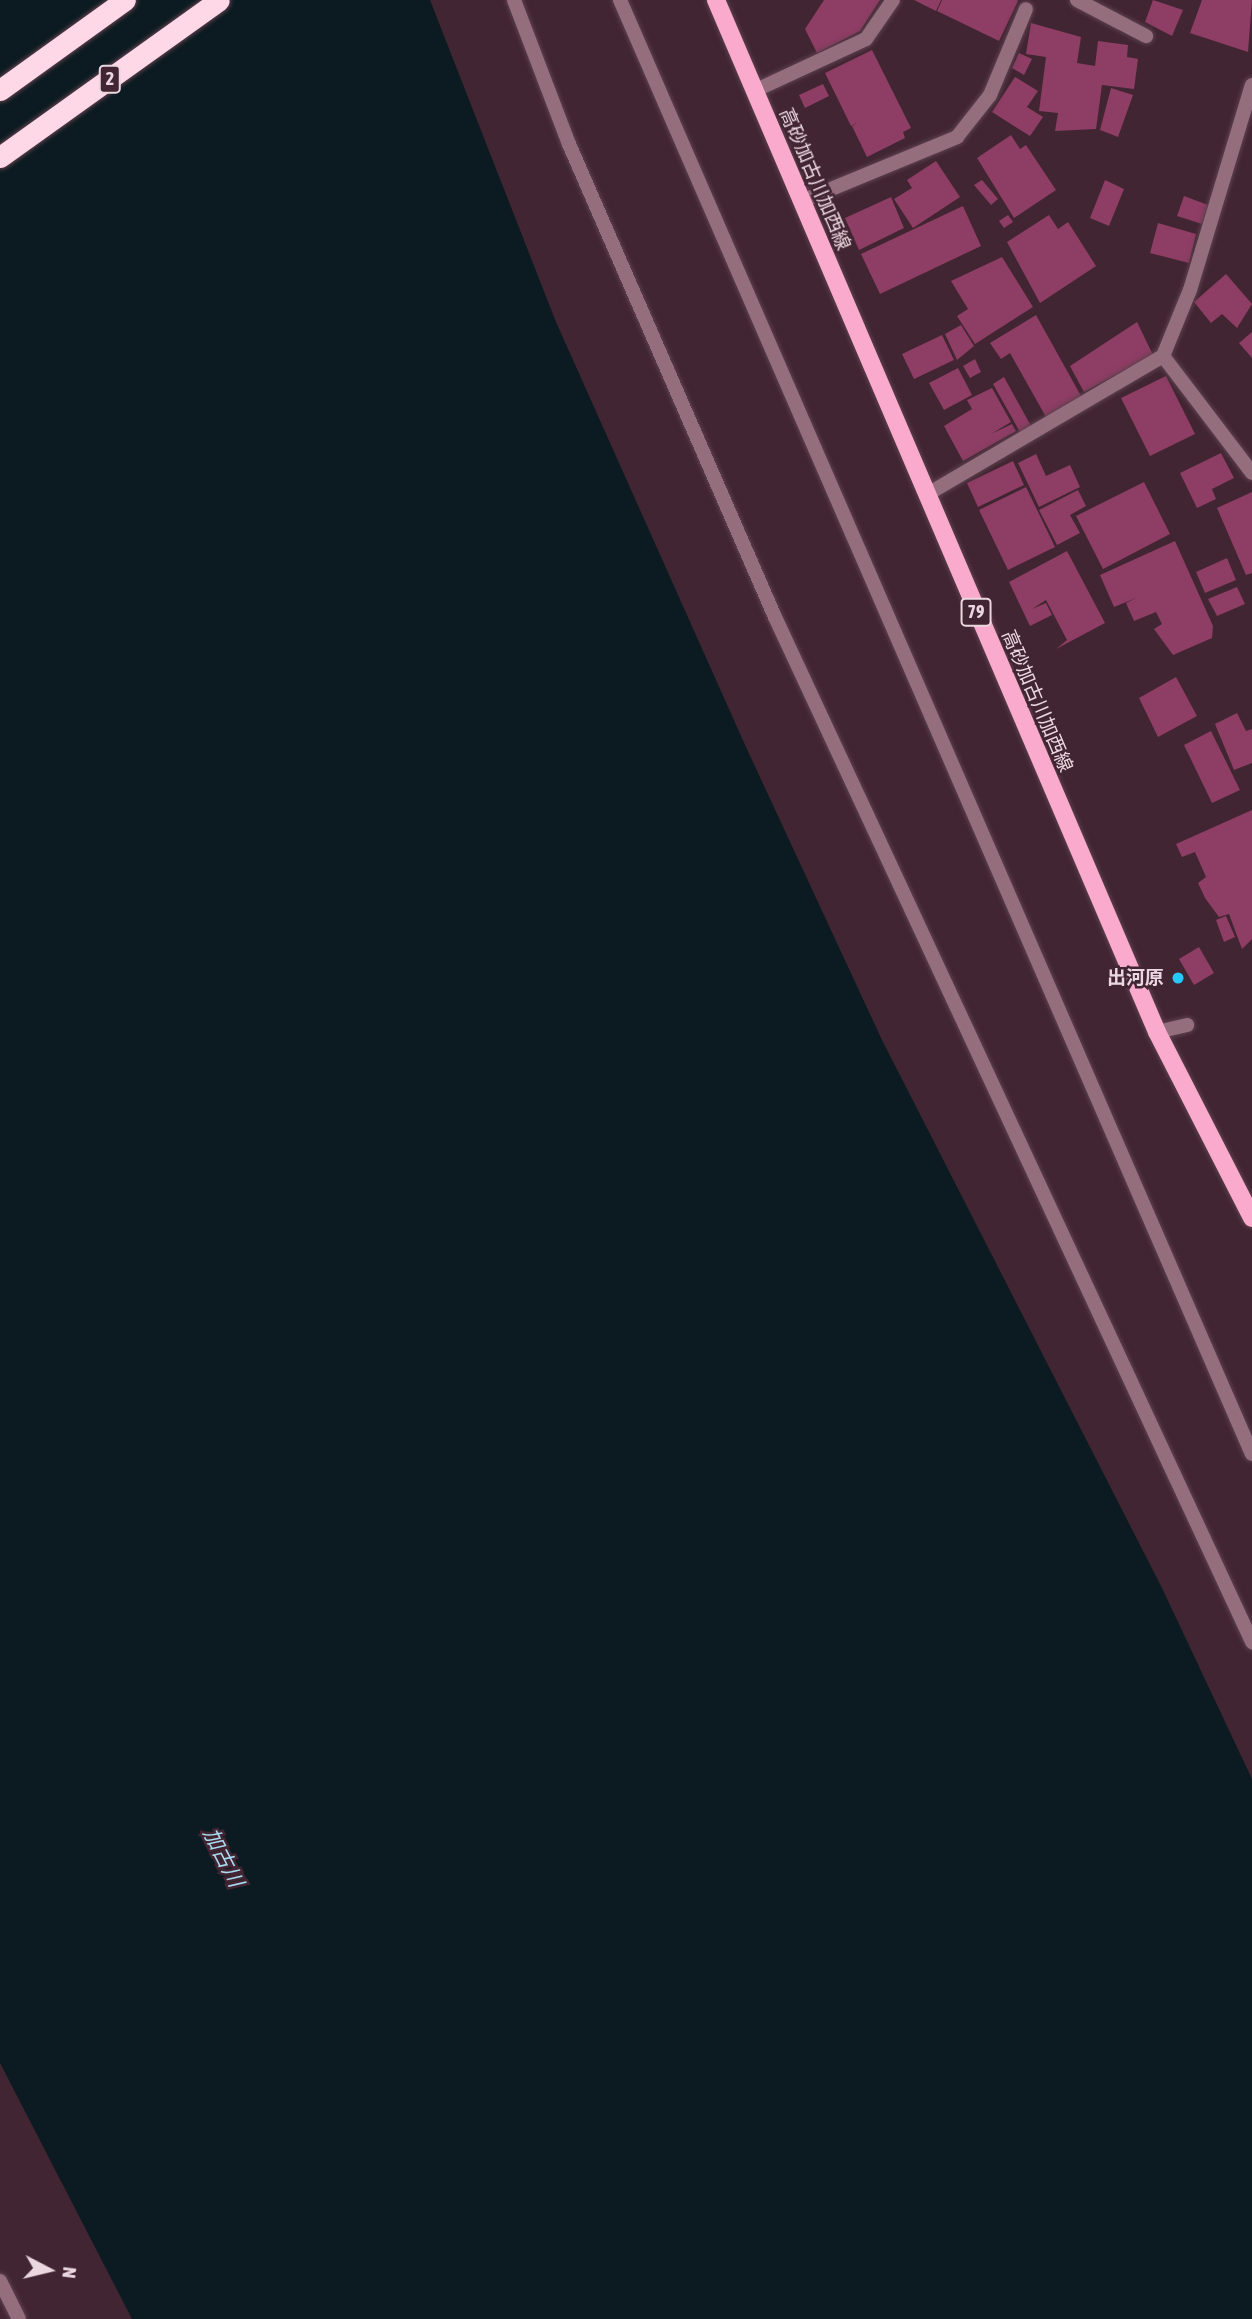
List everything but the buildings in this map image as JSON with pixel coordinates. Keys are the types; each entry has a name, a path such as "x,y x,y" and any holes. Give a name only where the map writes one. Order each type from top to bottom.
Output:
{"highway":[{"path":"0,90 125,0"},
{"name":"2","path":"0,158 219,0"}],"main road":[{"name":"高砂加古川加西線","path":"716,0 1157,1032 1252,1218"}],"street":[{"path":"514,0 575,156 775,617 1252,1642"},
{"path":"620,0 1252,1454"},
{"path":"754,91 866,39 892,0"},
{"path":"1077,0 1146,36"},
{"path":"802,201 957,137 990,95 1026,9"},
{"path":"926,495 1163,356 1190,290 1252,85"},
{"path":"1163,356 1252,473"},
{"path":"1157,1032 1186,1025"},
{"path":"0,2281 19,2319"}],"water":[{"name":"加古川","path":"0,0 430,0 556,322 746,747 882,1040 1162,1588 1252,1779 1252,2319 132,2319 0,2063"}],"place":[{"name":"出河原","path":"1178,978"}]}
